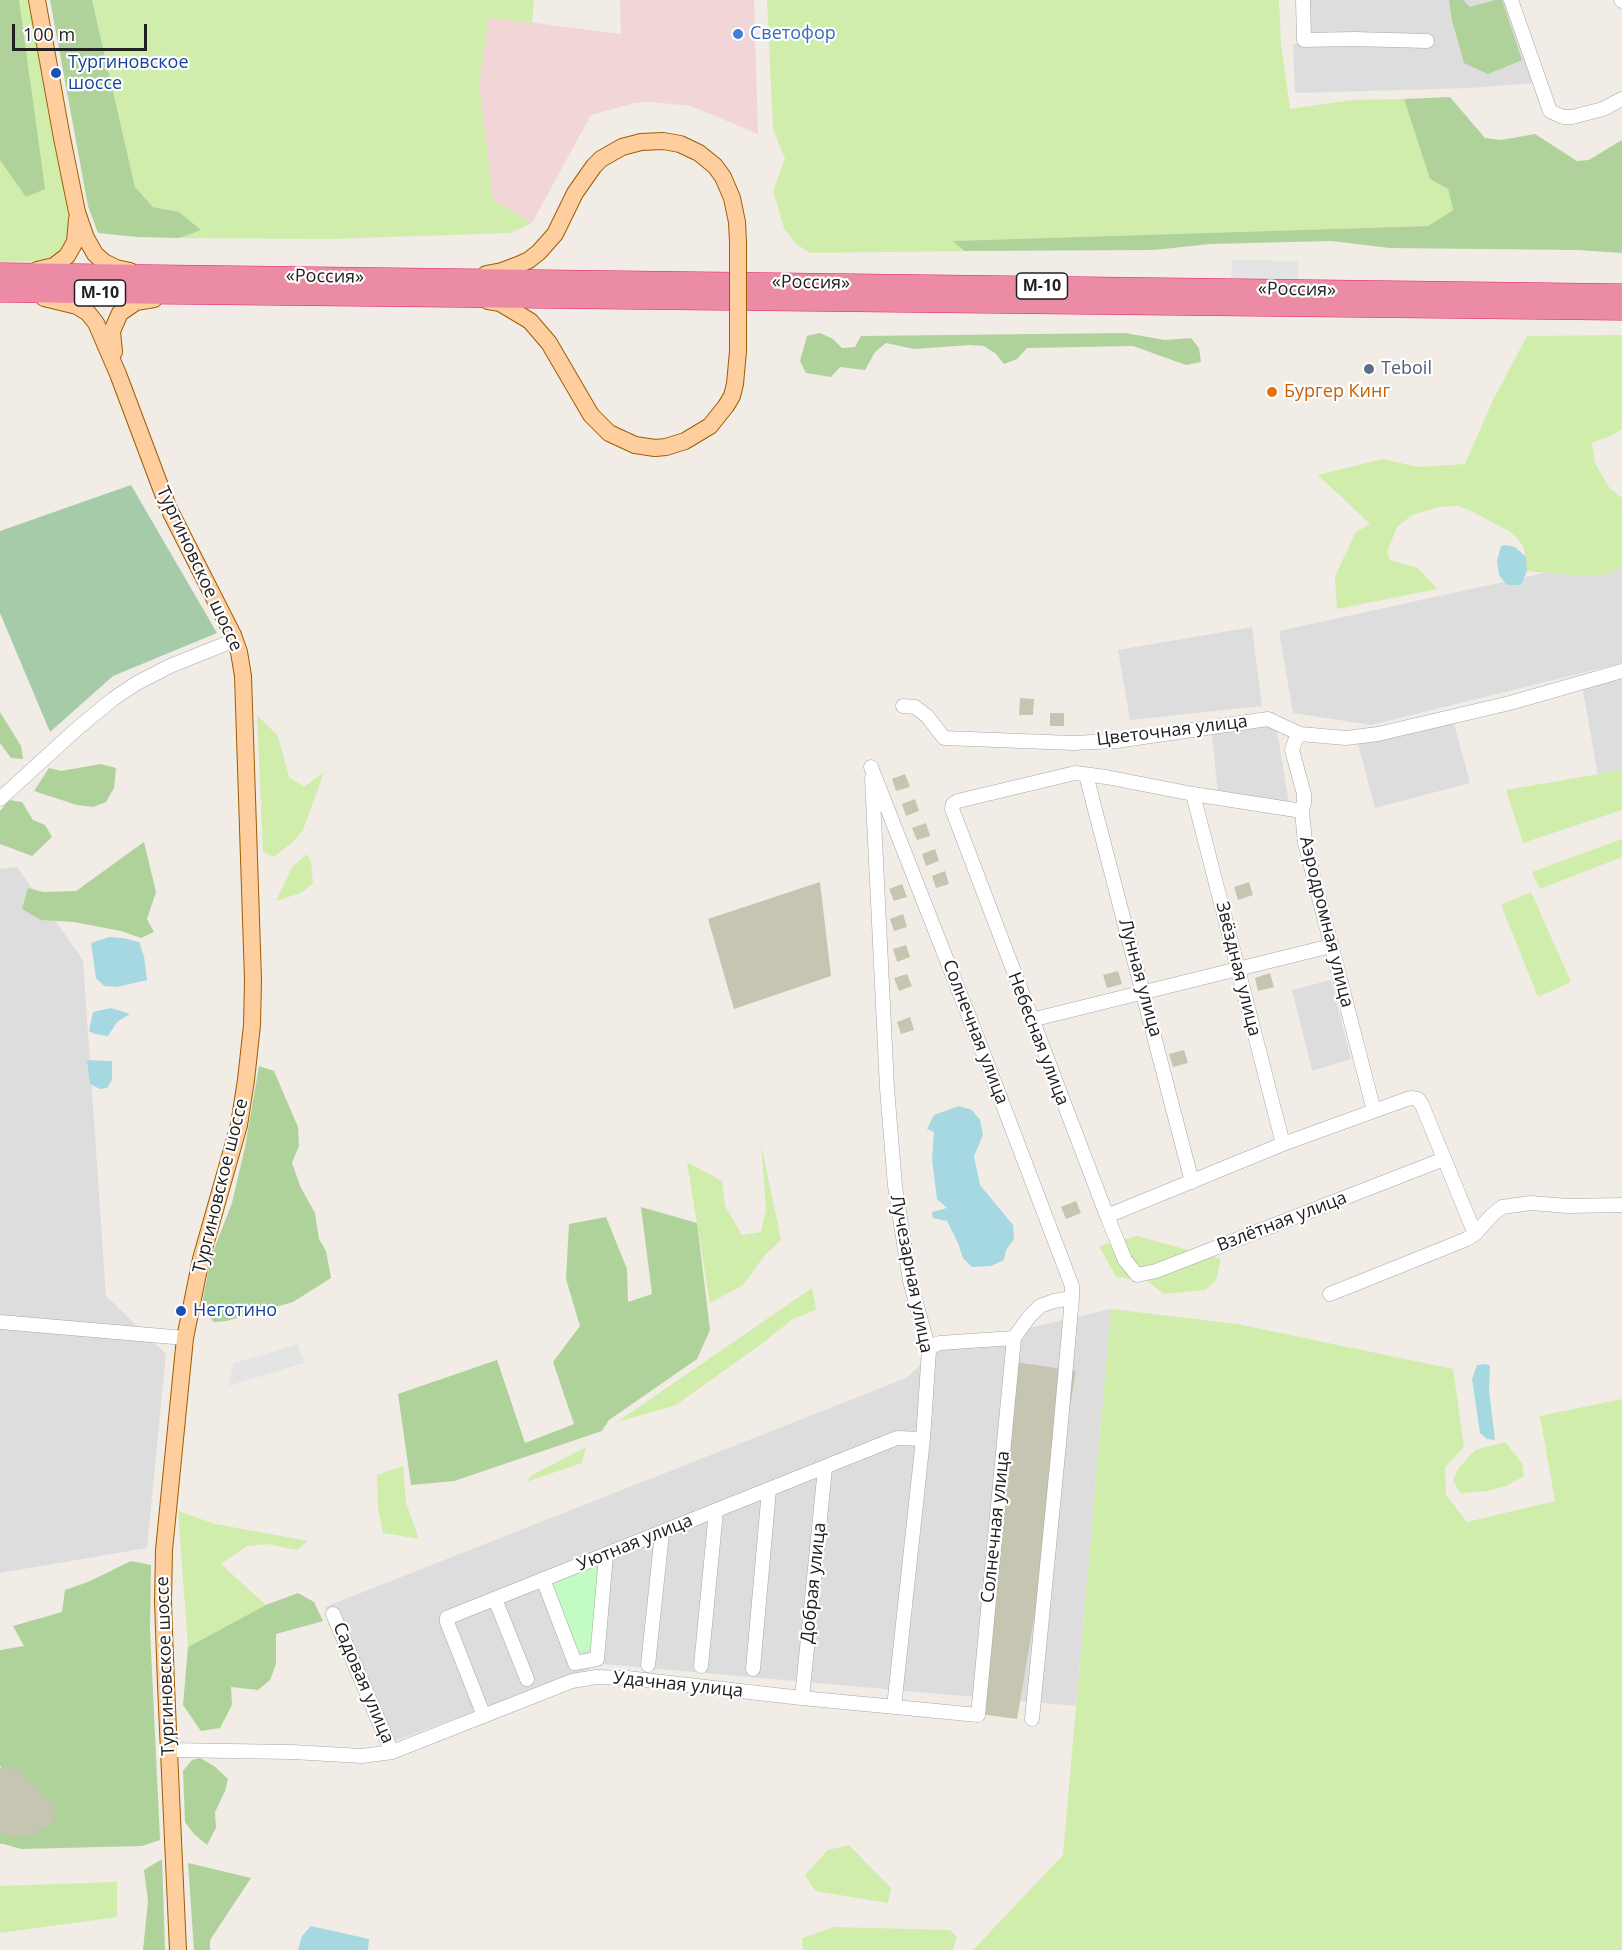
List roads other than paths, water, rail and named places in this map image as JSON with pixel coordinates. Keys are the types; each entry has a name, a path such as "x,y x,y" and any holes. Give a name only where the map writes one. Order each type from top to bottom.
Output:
{"highway":[{"name":"«Россия»","path":"7,283 148,275 463,288 1622,310"},
{"name":"«Россия»","path":"7,283 185,293 463,288 1622,294"}],"main road":[{"path":"37,0 77,212 88,244 99,259 116,268 148,275"},
{"path":"663,141 680,144 699,153 715,166 723,177 732,198 737,222 738,351 732,396 710,426 684,441 655,448 634,445 609,433 591,415 549,343 530,321 500,303 463,288 529,260 539,252 555,234 576,193 601,159 622,147 641,142 663,141"},
{"path":"7,283 50,267 64,259 75,242 77,212"},
{"name":"Тургиновское шоссе","path":"7,283 85,310 96,323 118,374 168,507 236,640 243,676 253,980 252,1025 238,1125 201,1259 186,1338 164,1567 178,1950"},
{"name":"Тургиновское шоссе","path":"118,374 112,337 114,324 120,313 136,302 185,293"}],"street":[{"path":"1303,0 1304,40 1427,41"},
{"path":"1511,0 1550,111 1556,115 1572,117 1603,109 1622,99"},
{"path":"0,799 79,727 136,683 170,666 236,640"},
{"name":"Цветочная улица","path":"903,706 915,707 927,716 944,738 1073,743 1116,741 1268,720 1300,734 1346,738 1378,735 1510,703 1622,671"},
{"name":"Аэродромная улица","path":"1300,734 1292,750 1304,794 1302,812 1305,843 1374,1111"},
{"name":"Солнечная улица","path":"871,767 1072,1286 1032,1719"},
{"name":"Лучезарная улица","path":"871,767 887,1088 895,1186 910,1281 929,1350 923,1439 894,1707"},
{"name":"Небесная улица","path":"1086,775 1075,773 958,801 953,804 952,809 1031,1020 1125,1260"},
{"path":"1086,775 1302,812"},
{"name":"Лунная улица","path":"1086,775 1192,1182"},
{"name":"Звёздная улица","path":"1193,794 1282,1144"},
{"path":"1031,1020 1331,946"},
{"path":"1107,1216 1282,1144 1407,1099 1418,1099 1475,1234"},
{"name":"Взлётная улица","path":"1125,1260 1137,1275 1147,1274 1444,1159"},
{"path":"1330,1294 1467,1239 1502,1207 1520,1203 1568,1206 1622,1205"},
{"path":"929,1350 940,1343 1014,1338 1040,1306 1072,1298"},
{"path":"0,1322 186,1338"},
{"name":"Солнечная улица","path":"978,1715 1014,1338"},
{"name":"Уютная улица","path":"484,1716 446,1620 449,1617 897,1438 923,1439"},
{"name":"Добрая улица","path":"802,1698 825,1468"},
{"path":"753,1669 769,1490"},
{"path":"701,1666 716,1511"},
{"path":"648,1665 662,1533"},
{"path":"543,1580 575,1663 597,1659 606,1555"},
{"path":"495,1599 527,1679"},
{"name":"Садовая улица","path":"333,1614 392,1752"},
{"name":"Удачная улица","path":"169,1750 292,1752 363,1756 392,1752 572,1681 596,1677 627,1678 978,1715"}],"water":[{"path":"1501,546 1515,547 1526,557 1527,571 1521,585 1507,585 1499,575 1497,561"},
{"path":"109,937 139,942 144,956 147,980 117,987 104,986 96,978 91,943"},
{"path":"111,1008 130,1014 117,1022 108,1036 89,1031 93,1012"},
{"path":"87,1060 112,1061 112,1080 107,1088 100,1089 90,1084"},
{"path":"959,1106 972,1110 980,1120 983,1135 974,1156 980,1185 1013,1225 1014,1239 1006,1250 1004,1260 991,1266 972,1267 963,1258 947,1221 933,1218 932,1212 947,1208 937,1199 932,1159 934,1132 927,1129 934,1115"},
{"path":"1477,1365 1490,1366 1489,1390 1495,1440 1487,1439 1480,1433 1472,1379"},
{"path":"311,1926 369,1939 368,1950 298,1950 302,1936"}],"place":[{"name":"Светофор","path":"738,34"},
{"name":"Тургиновское шоссе","path":"56,73"},
{"name":"Teboil","path":"1369,369"},
{"name":"Бургер Кинг","path":"1272,392"},
{"name":"Неготино","path":"181,1311"}]}
